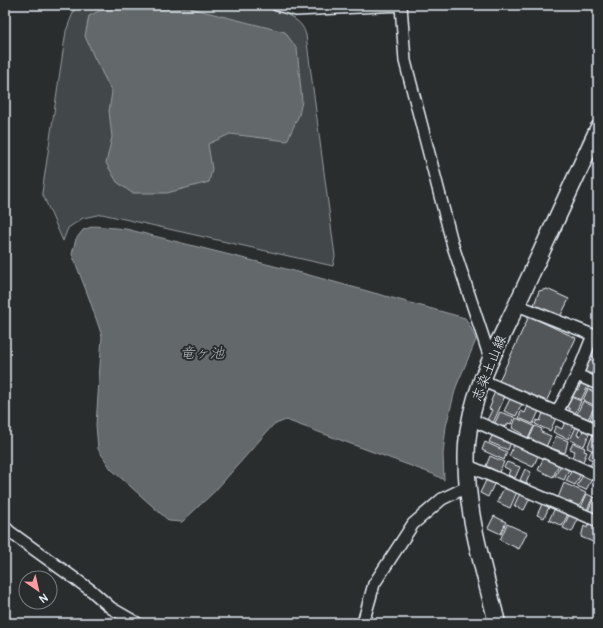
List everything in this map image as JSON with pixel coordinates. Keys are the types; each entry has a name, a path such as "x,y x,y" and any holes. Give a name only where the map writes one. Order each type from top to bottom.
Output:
{"main road":[{"name":"志染土山線","path":"497,623 473,523 467,488 466,465 470,419 481,380 490,358 517,305 598,130"}],"street":[{"path":"277,5 296,10 401,5 405,61 453,246 490,358"},
{"path":"517,305 595,336 558,412"},
{"path":"577,375 598,384"},
{"path":"481,380 598,430"},
{"path":"470,419 598,476"},
{"path":"466,465 598,521"},
{"path":"363,623 374,584 413,524 442,499 467,488"},
{"path":"5,527 92,591 111,608 137,623"}],"shaded area":[{"path":"76,5 262,5 284,13 299,22 306,35 335,256 333,266 102,214 83,218 68,228 63,241 42,193 66,31"}],"water":[{"path":"156,5 190,8 285,32 297,49 302,101 299,115 287,141 230,134 208,144 212,169 209,182 167,193 132,193 117,182 106,163 112,137 109,111 112,92 85,36 89,16 105,8"},
{"name":"竜ヶ池","path":"94,226 126,229 298,272 465,318 476,340 456,387 446,426 443,454 444,480 433,474 286,420 273,425 215,491 182,522 169,521 111,469 98,449 96,425 102,336 72,254 76,239 83,230"}],"building":[{"path":"547,289 569,299 560,317 534,305 539,291"},
{"path":"529,316 576,338 545,404 498,383"},
{"path":"596,343 598,344 598,359 588,355"},
{"path":"588,358 598,363 597,370 594,369 591,375 583,371"},
{"path":"581,383 588,386 581,400 572,396 575,389 578,390"},
{"path":"496,389 506,394 493,423 487,420 492,410 489,409"},
{"path":"588,389 598,394 594,405 583,400"},
{"path":"571,397 581,401 574,416 568,413 570,409 567,407"},
{"path":"510,399 522,404 516,416 504,411"},
{"path":"598,400 598,422 590,419"},
{"path":"583,401 594,407 588,419 577,414"},
{"path":"528,406 539,411 533,424 519,418 521,411 525,413"},
{"path":"500,412 514,417 511,424 508,423 506,427 503,426 502,429 494,425"},
{"path":"543,413 556,418 550,431 535,424 537,420 540,421"},
{"path":"516,418 534,426 527,441 520,438 522,433 512,428"},
{"path":"565,422 573,426 568,439 553,432 556,426 562,429"},
{"path":"535,426 542,429 541,432 551,436 546,447 529,439"},
{"path":"576,427 580,428 577,435 580,436 584,429 590,432 584,446 570,440"},
{"path":"493,434 511,442 508,450 489,442"},
{"path":"593,435 598,437 598,453 587,448"},
{"path":"556,436 568,441 565,453 551,448"},
{"path":"485,442 507,452 504,460 482,450"},
{"path":"573,443 585,448 584,451 587,452 581,466 570,461 575,451 570,449"},
{"path":"514,445 538,456 533,467 509,456"},
{"path":"592,450 598,453 598,472 589,468 593,460 588,458"},
{"path":"490,456 504,462 499,472 486,466"},
{"path":"544,457 559,464 553,477 538,470"},
{"path":"507,462 520,467 515,478 508,475 510,470 504,467"},
{"path":"561,465 569,469 564,480 555,476"},
{"path":"525,469 531,472 526,483 520,480"},
{"path":"572,470 581,474 575,485 566,481"},
{"path":"583,475 592,479 586,490 577,486"},
{"path":"488,476 496,480 488,497 480,493"},
{"path":"564,483 586,493 579,507 558,498"},
{"path":"505,486 517,492 510,508 497,502"},
{"path":"520,493 530,498 524,510 514,506"},
{"path":"587,494 593,497 587,510 581,507"},
{"path":"594,497 598,499 598,516 588,511"},
{"path":"543,502 550,505 544,518 537,515"},
{"path":"555,508 568,514 562,526 549,520"},
{"path":"569,515 578,519 572,532 563,528"},
{"path":"494,516 506,522 501,534 488,528"},
{"path":"507,524 527,533 519,549 500,540"},
{"path":"588,524 598,529 593,542 581,537 584,526 587,528"}]}
